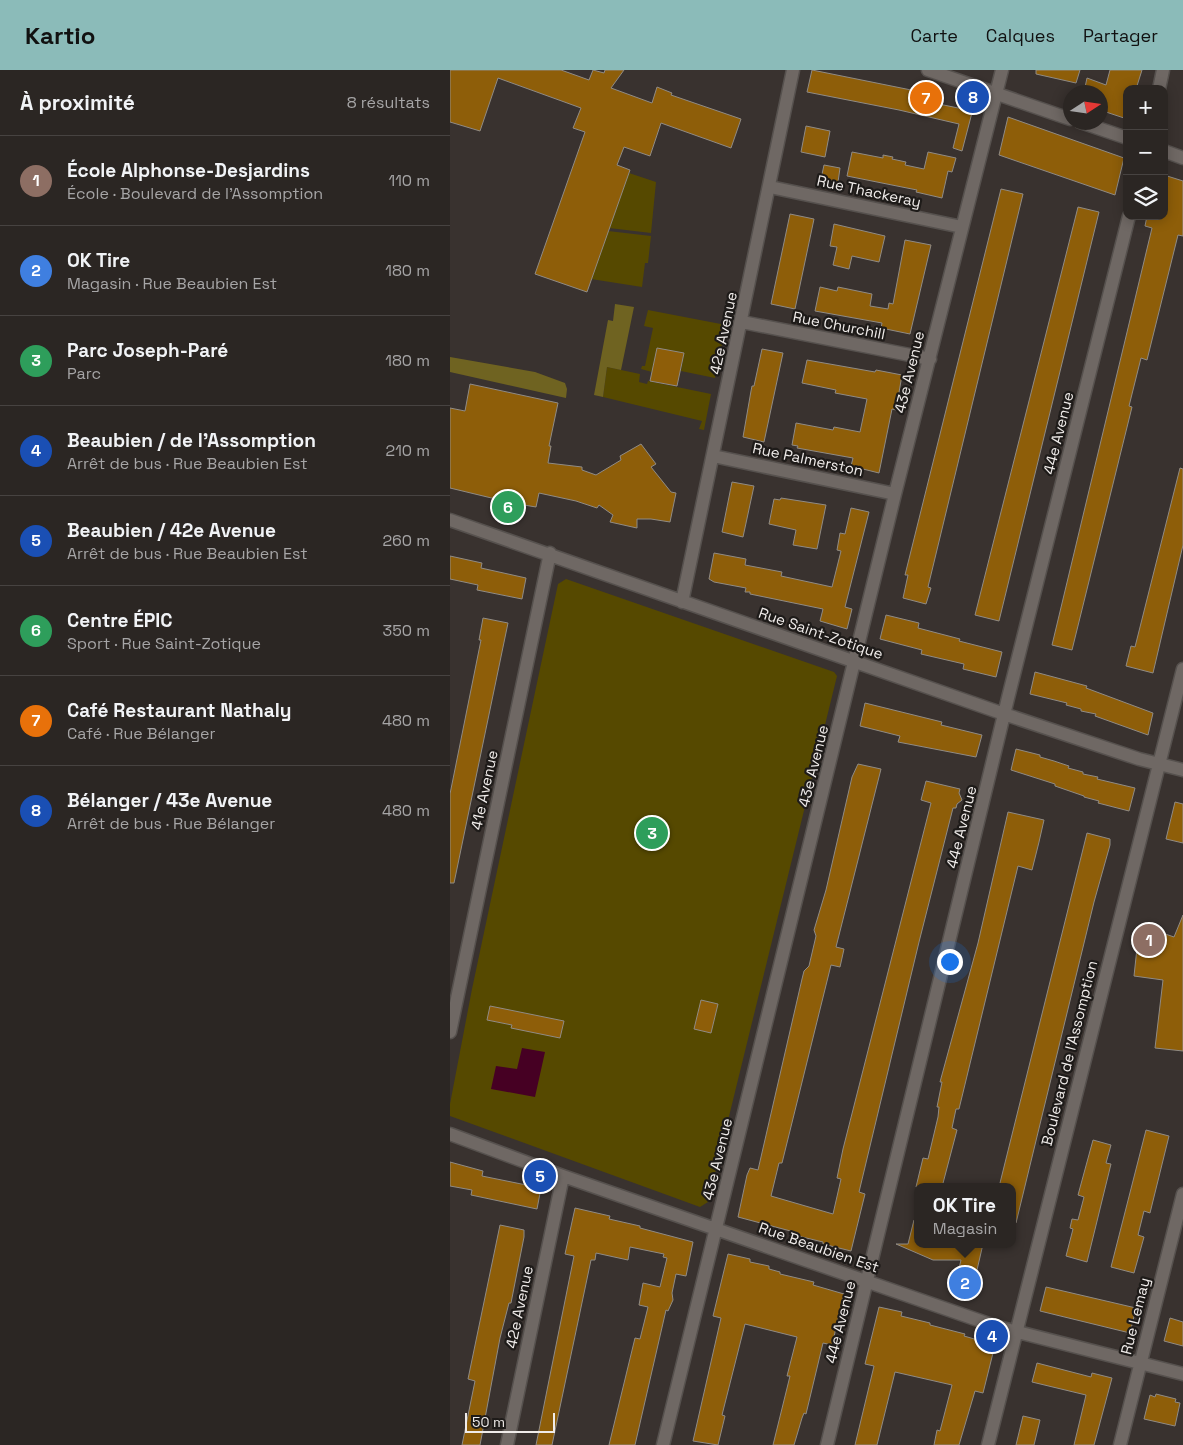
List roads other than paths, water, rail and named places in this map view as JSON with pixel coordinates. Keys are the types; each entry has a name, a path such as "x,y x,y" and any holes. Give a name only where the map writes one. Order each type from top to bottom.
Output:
{"street":[{"name":"42e Avenue","path":"682,602 742,322 793,70"},
{"path":"928,70 1063,117"},
{"name":"43e Avenue","path":"662,1445 717,1228 895,494 1002,70"},
{"path":"1160,85 1164,70"},
{"path":"1104,130 1123,137"},
{"path":"1168,152 1183,158"},
{"name":"Rue Thackeray","path":"770,187 962,227"},
{"name":"44e Avenue","path":"827,1445 1004,714 1128,220"},
{"name":"Rue Churchill","path":"742,322 930,359"},
{"name":"Rue Palmerston","path":"713,456 895,494"},
{"name":"Rue Saint-Zotique","path":"450,520 550,553 682,602 1004,714 1183,770"},
{"name":"41e Avenue","path":"450,1032 550,553"},
{"name":"Boulevard de l'Assomption","path":"988,1445 1183,668"},
{"name":"Rue Beaubien Est","path":"450,1134 563,1176 1016,1332 1183,1374"},
{"name":"42e Avenue","path":"507,1445 563,1176"},
{"name":"Rue Lemay","path":"1120,1445 1183,1194"}],"place":[{"name":"Bélanger / 43e Avenue","path":"973,97"},
{"name":"Café Restaurant Nathaly","path":"926,98"},
{"name":"Centre ÉPIC","path":"508,507"},
{"name":"Parc Joseph-Paré","path":"652,833"},
{"name":"École Alphonse-Desjardins","path":"1149,940"},
{"name":"Beaubien / 42e Avenue","path":"540,1176"},
{"name":"OK Tire","path":"965,1283"},
{"name":"Beaubien / de l'Assomption","path":"992,1336"}]}
